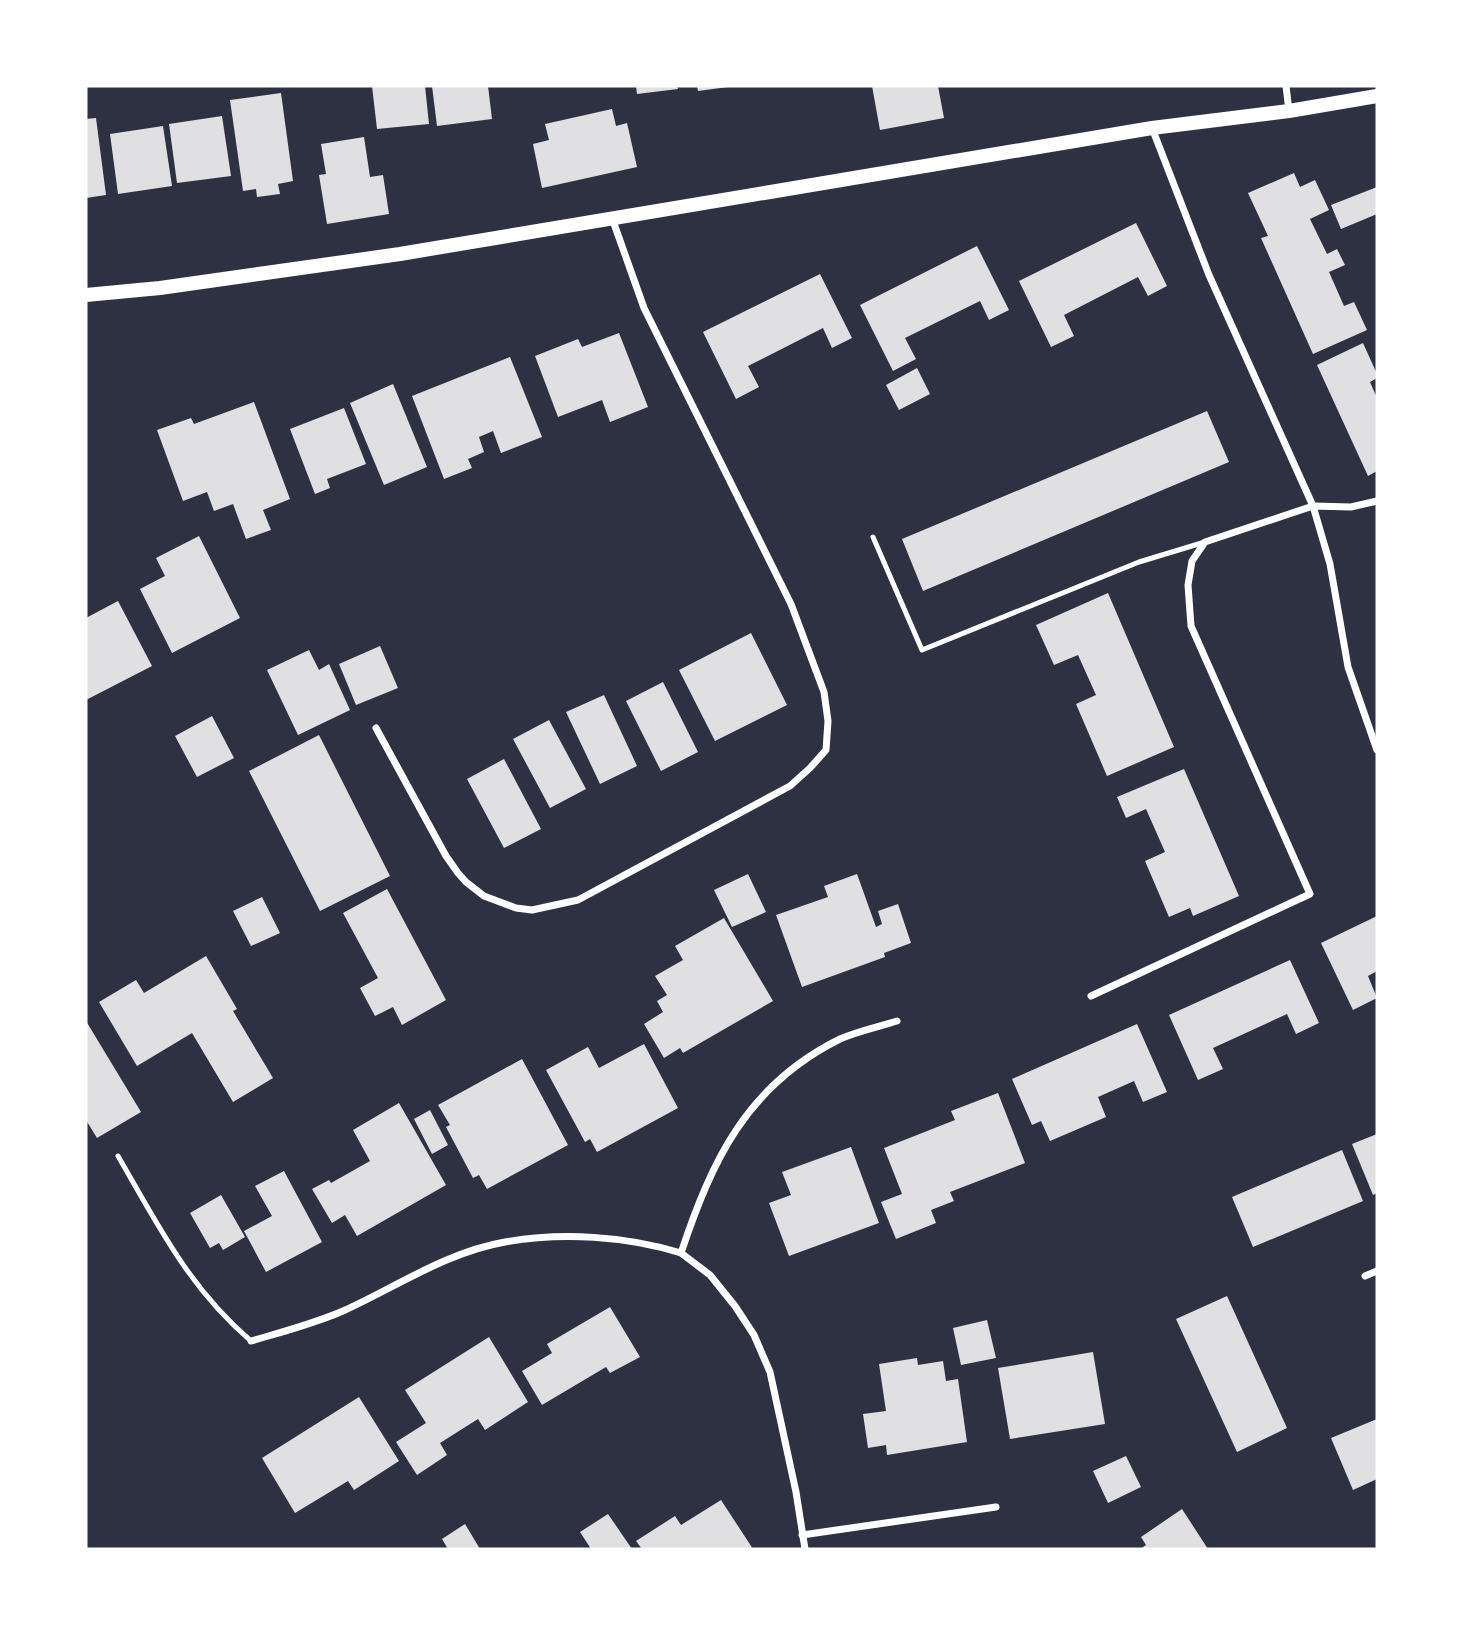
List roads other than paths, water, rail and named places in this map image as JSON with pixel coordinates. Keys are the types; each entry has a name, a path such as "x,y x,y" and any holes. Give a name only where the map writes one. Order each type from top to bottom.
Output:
{"main road":[{"path":"86,295 160,288 400,254 1152,128 1289,111 1377,96"}],"street":[{"path":"1286,86 1289,111"},
{"path":"1152,128 1209,275 1313,506 1330,564 1348,667 1377,750"},
{"path":"376,728 446,856 466,882 494,901 532,910 578,900 790,786 826,750 828,721 824,692 791,604 645,308 612,218"},
{"path":"1091,996 1310,894 1191,626 1188,585 1192,561 1205,542 1313,506 1352,507 1377,501"},
{"path":"681,1253 698,1200 720,1153 747,1113 774,1083 804,1058 843,1038 897,1021"},
{"path":"251,1341 341,1312 417,1274 465,1254 505,1242 579,1238 613,1240 652,1244 681,1253 710,1275 735,1306 760,1348 770,1372 778,1405 805,1549"},
{"path":"1365,1276 1377,1271"},
{"path":"802,1535 996,1507"}],"lane":[{"path":"873,537 922,650 1139,562 1205,542"},
{"path":"118,1156 180,1264 205,1296 251,1341"}]}
